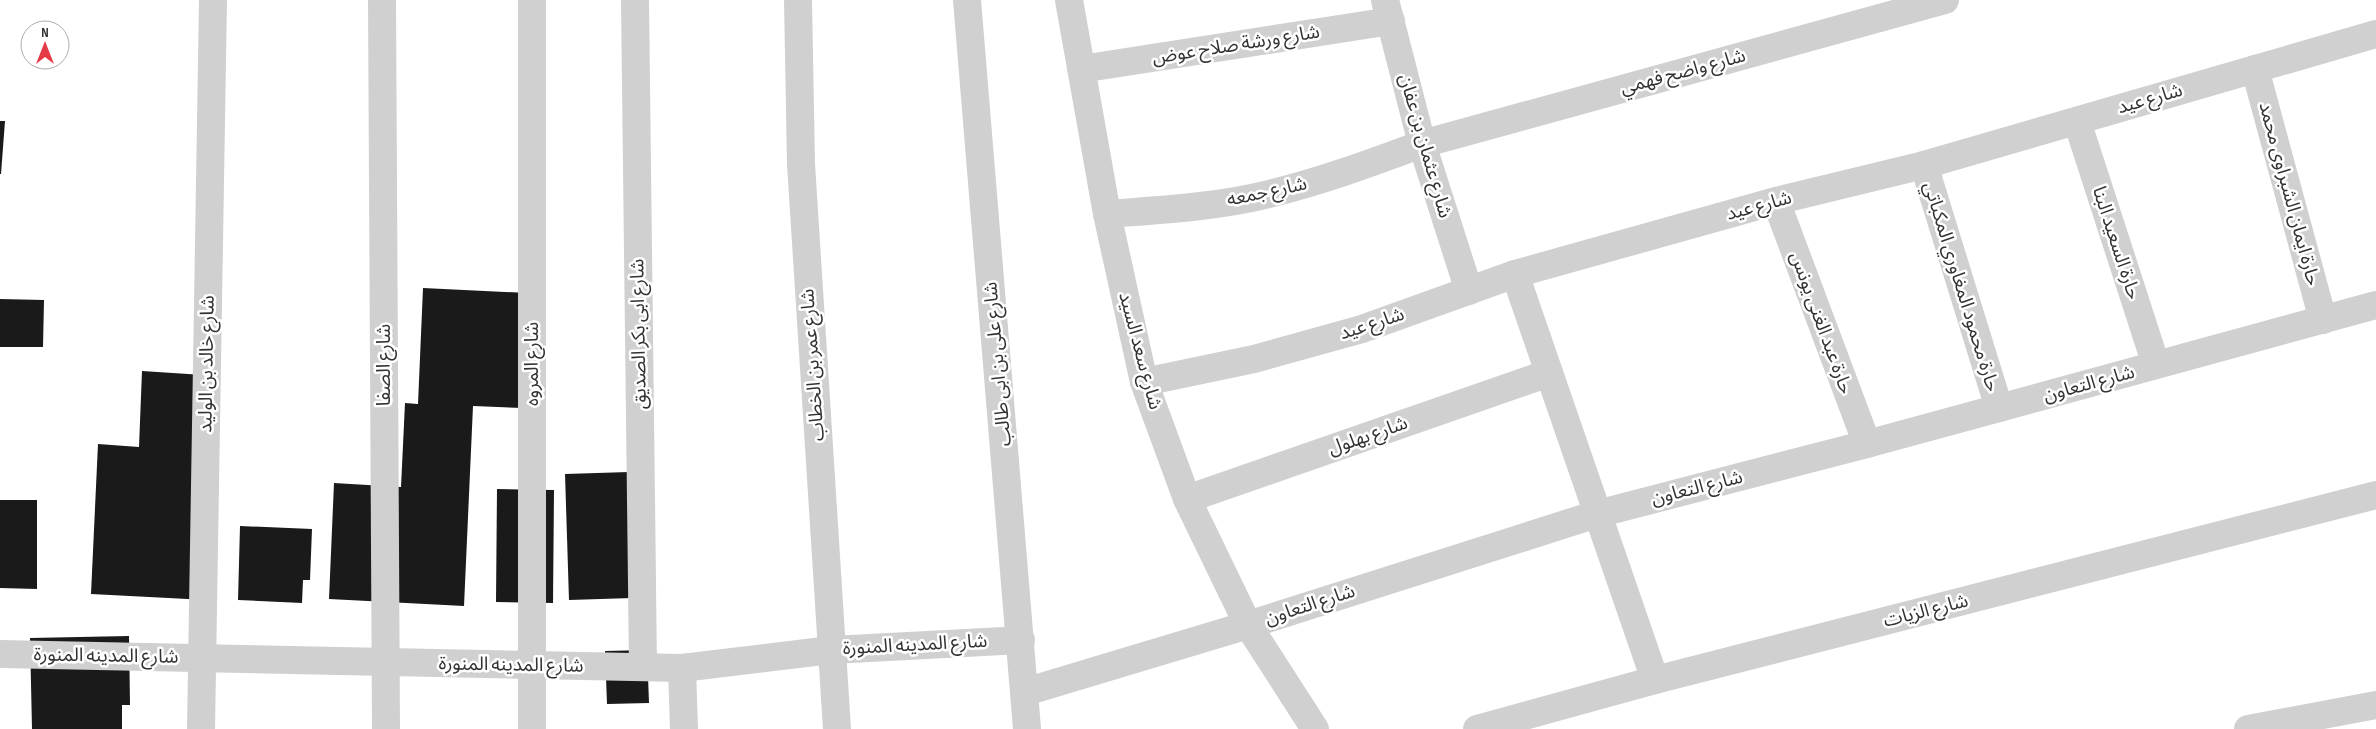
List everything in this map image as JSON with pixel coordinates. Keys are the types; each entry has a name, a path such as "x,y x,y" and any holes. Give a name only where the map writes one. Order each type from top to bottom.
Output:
{"street":[{"name":"شارع خالد بن الوليد","path":"201,729 213,0"},
{"name":"شارع الصفا","path":"382,0 386,729"},
{"name":"شارع المروه","path":"532,0 532,729"},
{"name":"شارع ابى بكر الصديق","path":"635,0 643,667"},
{"name":"شارع عمر بن الخطاب","path":"798,0 801,164 837,729"},
{"name":"شارع على بن ابى طالب","path":"967,0 1027,729"},
{"name":"شارع سعد السيد","path":"1069,0 1107,214 1144,382 1187,498 1248,625 1315,729"},
{"name":"شارع واضح فهمي","path":"1422,144 1945,0"},
{"name":"شارع ورشة صلاح عوض","path":"1081,69 1388,11"},
{"name":"شارع عثمان بن عفان","path":"1388,11 1422,144 1469,291"},
{"name":"شارع عيد","path":"1144,382 1254,359 1353,331 1515,274 1776,201 1924,165 2376,34"},
{"name":"حارة ايمان الشبراوى محمد","path":"2255,69 2323,320"},
{"name":"حارة السعيد البنا","path":"2077,121 2156,365"},
{"name":"شارع جمعه","path":"1107,214 1187,208 1268,194 1346,173 1422,144"},
{"name":"حارة محمود المغاوري المكباتي","path":"1924,165 1999,408"},
{"name":"حارة عبد الغنى يونس","path":"1776,201 1866,444"},
{"path":"1515,274 1655,680"},
{"name":"شارع التعاون","path":"1025,692 1248,625 1597,514 1866,444 2376,305"},
{"name":"شارع بهلول","path":"1187,498 1549,373"},
{"name":"شارع الزيات","path":"1477,729 1655,680 2376,495"},
{"name":"شارع المدينه المنورة","path":"0,654 682,668 831,650 1021,640"},
{"path":"682,668 684,729"},
{"path":"2248,729 2376,705"}],"building":[{"path":"0,121 5,121 1,174 0,174"},
{"path":"423,288 528,293 523,408 473,406 464,606 329,599 334,483 401,487 405,403 418,404"},
{"path":"0,299 44,300 43,347 0,347"},
{"path":"142,371 219,376 207,600 91,594 98,444 139,447"},
{"path":"629,472 632,598 569,600 565,474"},
{"path":"497,489 554,490 553,603 496,602"},
{"path":"0,500 37,500 37,589 0,588"},
{"path":"240,526 312,529 310,580 303,580 302,603 238,600"},
{"path":"129,636 130,705 122,705 122,729 32,729 30,638"},
{"path":"647,650 649,703 607,704 605,651"}]}
